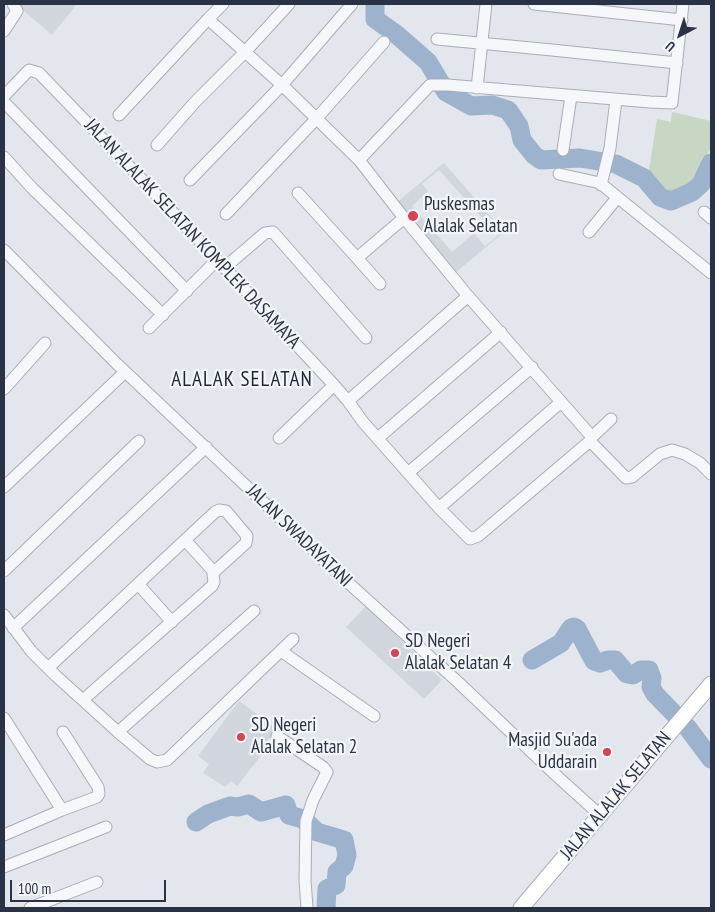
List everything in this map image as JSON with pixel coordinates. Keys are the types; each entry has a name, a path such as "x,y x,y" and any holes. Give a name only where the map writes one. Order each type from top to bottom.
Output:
{"street":[{"path":"4,31 17,11 13,4"},
{"path":"119,115 223,4"},
{"path":"157,145 196,101 289,4"},
{"path":"190,180 282,85 352,4"},
{"path":"477,88 486,4"},
{"path":"534,4 682,20"},
{"path":"359,160 430,85 672,103 682,20 682,4"},
{"path":"208,19 282,85 359,160 468,296 532,367 591,439 626,478 632,477 660,454 672,450 685,454 700,463 711,474"},
{"path":"437,40 677,63"},
{"path":"226,214 317,118 384,42"},
{"name":"JALAN ALALAK SELATAN KOMPLEK DASAMAYA","path":"4,96 29,70 39,73 334,385 408,473 466,536 473,539 591,439"},
{"path":"563,150 570,96"},
{"path":"601,184 610,148 616,100"},
{"path":"4,102 186,291"},
{"path":"4,157 32,188 163,314"},
{"path":"559,174 601,184 711,273"},
{"path":"298,193 380,284"},
{"path":"589,232 617,198"},
{"path":"357,258 404,218"},
{"path":"149,328 186,291 220,264 265,233 273,232 366,338"},
{"name":"JALAN SWADAYATANI","path":"4,250 125,372 322,559 459,683 558,778 601,816"},
{"path":"348,401 468,296"},
{"path":"378,438 501,332"},
{"path":"4,389 45,343"},
{"path":"408,473 532,367"},
{"path":"4,487 125,372"},
{"path":"279,438 334,385"},
{"path":"439,508 561,402"},
{"path":"591,439 611,419"},
{"path":"4,571 139,441"},
{"path":"13,628 206,447"},
{"path":"48,668 219,510 226,511 247,536 246,543 214,572 212,586 84,700"},
{"path":"185,540 214,572"},
{"path":"138,584 172,622"},
{"path":"118,732 254,611"},
{"path":"4,615 31,650 48,668 118,732 150,759 157,762 167,760 293,639"},
{"path":"281,651 374,716"},
{"name":"JALAN ALALAK SELATAN","path":"521,908 711,684"},
{"path":"4,718 62,810"},
{"path":"4,823 7,834 62,810 98,797 99,790 63,732"},
{"path":"277,736 327,772 313,800 306,821 306,908"},
{"path":"4,867 106,827"},
{"path":"30,908 97,882"}],"shaded area":[{"path":"16,4 77,4 52,35"},
{"name":"Puskesmas Alalak Selatan","path":"444,163 504,232 455,273 395,204","holes":["439,170 482,218 487,214 502,232 485,246 474,233 452,252 412,206 428,191 422,184"]},
{"name":"SD Negeri Alalak Selatan 4","path":"366,606 442,680 424,699 346,627"},
{"name":"SD Negeri Alalak Selatan 2","path":"239,701 277,729 264,745 267,748 237,786 231,781 225,787 203,773 209,764 198,756"}],"green space":[{"path":"672,112 711,121 711,148 691,182 674,194 662,194 648,176 657,119 671,122"}],"waterway":[{"path":"375,4 375,19 396,34 428,62 446,92 471,106 492,105 508,110 519,126 522,140 534,155 541,160 580,158 616,164 644,178 660,197 671,201 692,192 701,184 711,163"},
{"path":"532,660 561,643 571,628 574,627 577,629 594,661 600,663 615,660 627,674 633,675 641,670 649,670 652,678 651,687 655,694 687,727 711,759"},
{"path":"196,822 208,814 230,806 238,807 249,804 261,812 286,805 289,815 303,819 317,832 344,840 347,855 344,866 337,872 336,885 327,889 326,908"}],"place":[{"name":"Puskesmas Alalak Selatan","path":"413,216"},
{"name":"SD Negeri Alalak Selatan 4","path":"395,653"},
{"name":"SD Negeri Alalak Selatan 2","path":"241,737"},
{"name":"Masjid Su'ada Uddarain","path":"607,752"}],"district":[{"name":"ALALAK SELATAN","path":"242,380"}]}
